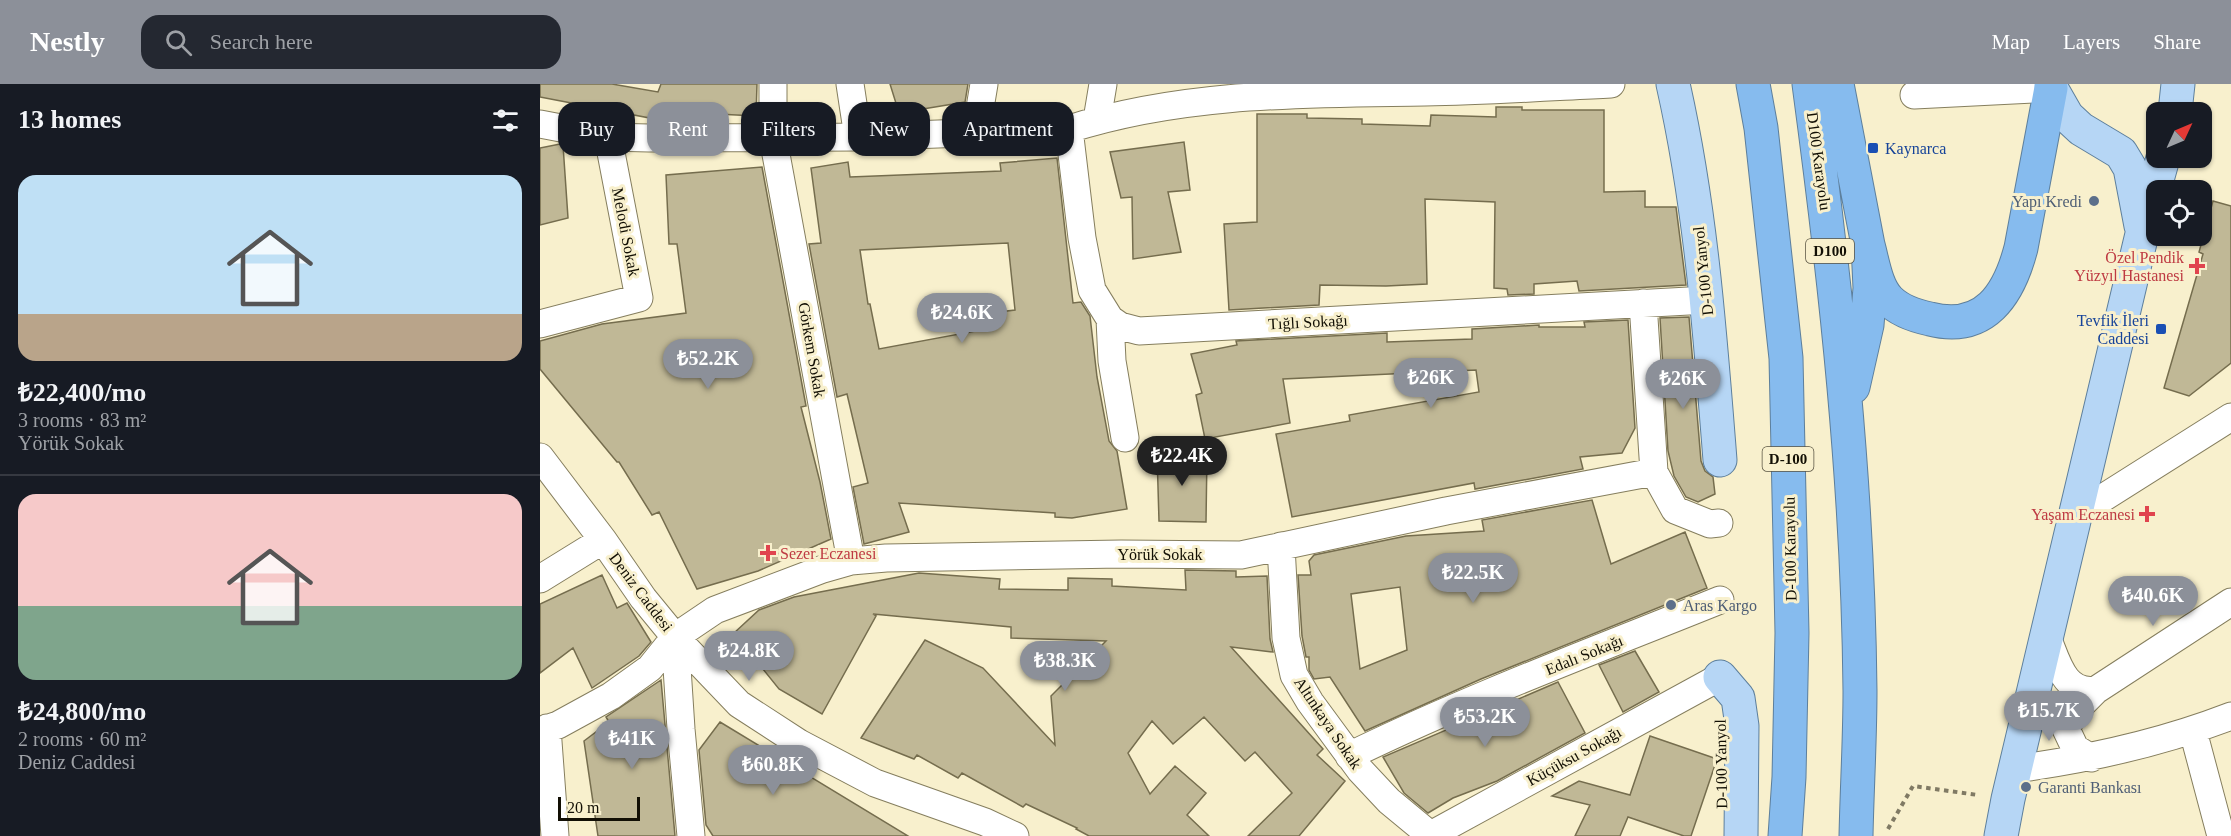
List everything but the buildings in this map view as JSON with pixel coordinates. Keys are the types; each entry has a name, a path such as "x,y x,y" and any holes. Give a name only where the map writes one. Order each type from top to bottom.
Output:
{"highway":[{"path":"1736,84 1761,128"},
{"name":"D-100 Karayolu","path":"1753,84 1761,128 1786,358 1792,633 1789,777 1785,836"},
{"name":"D100 Karayolu","path":"1809,84 1828,233 1847,418"},
{"path":"1837,84 1868,245 1880,286 1889,300 1901,309 1940,322 1962,323 1977,318 1991,307 2005,289 2015,270 2051,86"},
{"path":"1856,836 1860,692 1856,556 1847,418 1867,325 1870,288 1868,245"}],"main road":[{"name":"D-100 Yanyol","path":"1673,84 1695,198 1707,300 1720,460"},
{"path":"2176,102 2178,84"},
{"path":"2051,86 2067,117 2081,129 2121,153 2138,157 2146,154"},
{"path":"2121,153 2130,168 2142,234"},
{"path":"2001,836 2142,234 2160,168"},
{"name":"D-100 Yanyol","path":"1720,677 1722,836"},
{"name":"D-100 Yanyol","path":"1720,677 1738,698 1740,707 1742,836"}],"street":[{"name":"Görkem Sokak","path":"773,84 773,102"},
{"path":"850,84 853,102"},
{"path":"981,102 984,84"},
{"path":"1097,120 1103,84"},
{"path":"1074,127 1097,120 1216,98 1611,84"},
{"path":"1914,95 2051,86"},
{"path":"540,124 558,127"},
{"path":"635,137 741,138"},
{"name":"Melodi Sokak","path":"540,324 639,298 612,156"},
{"name":"Görkem Sokak","path":"776,156 851,561"},
{"path":"1072,156 1082,238 1092,290 1110,319 1112,361 1125,438"},
{"name":"Tığlı Sokağı","path":"1110,319 1120,326 1139,331 1707,300"},
{"path":"1643,303 1654,472 1675,510 1710,524 1719,524"},
{"path":"2076,515 2231,417"},
{"name":"Deniz Caddesi","path":"540,457 603,540 643,598 675,637 739,704 799,743 875,783 985,822 1015,836"},
{"name":"Yörük Sokak","path":"544,730 611,696 650,668 675,637 715,610 773,586 851,561 886,558 1120,554 1241,555 1446,511 1654,472"},
{"path":"540,579 603,540"},
{"name":"Altınkaya Sokak","path":"1281,546 1286,638 1294,675 1310,702 1360,770 1389,801 1429,836"},
{"name":"Edalı Sokağı","path":"1350,756 1399,732 1530,676 1720,600"},
{"path":"2091,758 2075,748 2066,729 2075,711 2096,690 2231,602"},
{"path":"675,637 691,836"},
{"path":"2048,637 2064,677 2073,688 2096,690"},
{"name":"Küçüksu Sokağı","path":"1429,836 1720,677"},
{"path":"2012,784 2091,758 2193,731 2231,716"},
{"path":"544,730 555,836"},
{"path":"2193,731 2221,836"}],"path":[{"path":"1887,836 1888,829 1913,786 2012,784"}],"place":[{"name":"Kaynarca","path":"1873,148"},
{"name":"Yapı Kredi","path":"2094,201"},
{"name":"Özel Pendik Yüzyıl Hastanesi","path":"2197,266"},
{"name":"Tevfik İleri Caddesi","path":"2161,329"},
{"name":"Yaşam Eczanesi","path":"2147,514"},
{"name":"Sezer Eczanesi","path":"768,553"},
{"name":"Aras Kargo","path":"1671,605"},
{"name":"Garanti Bankası","path":"2026,787"}]}
